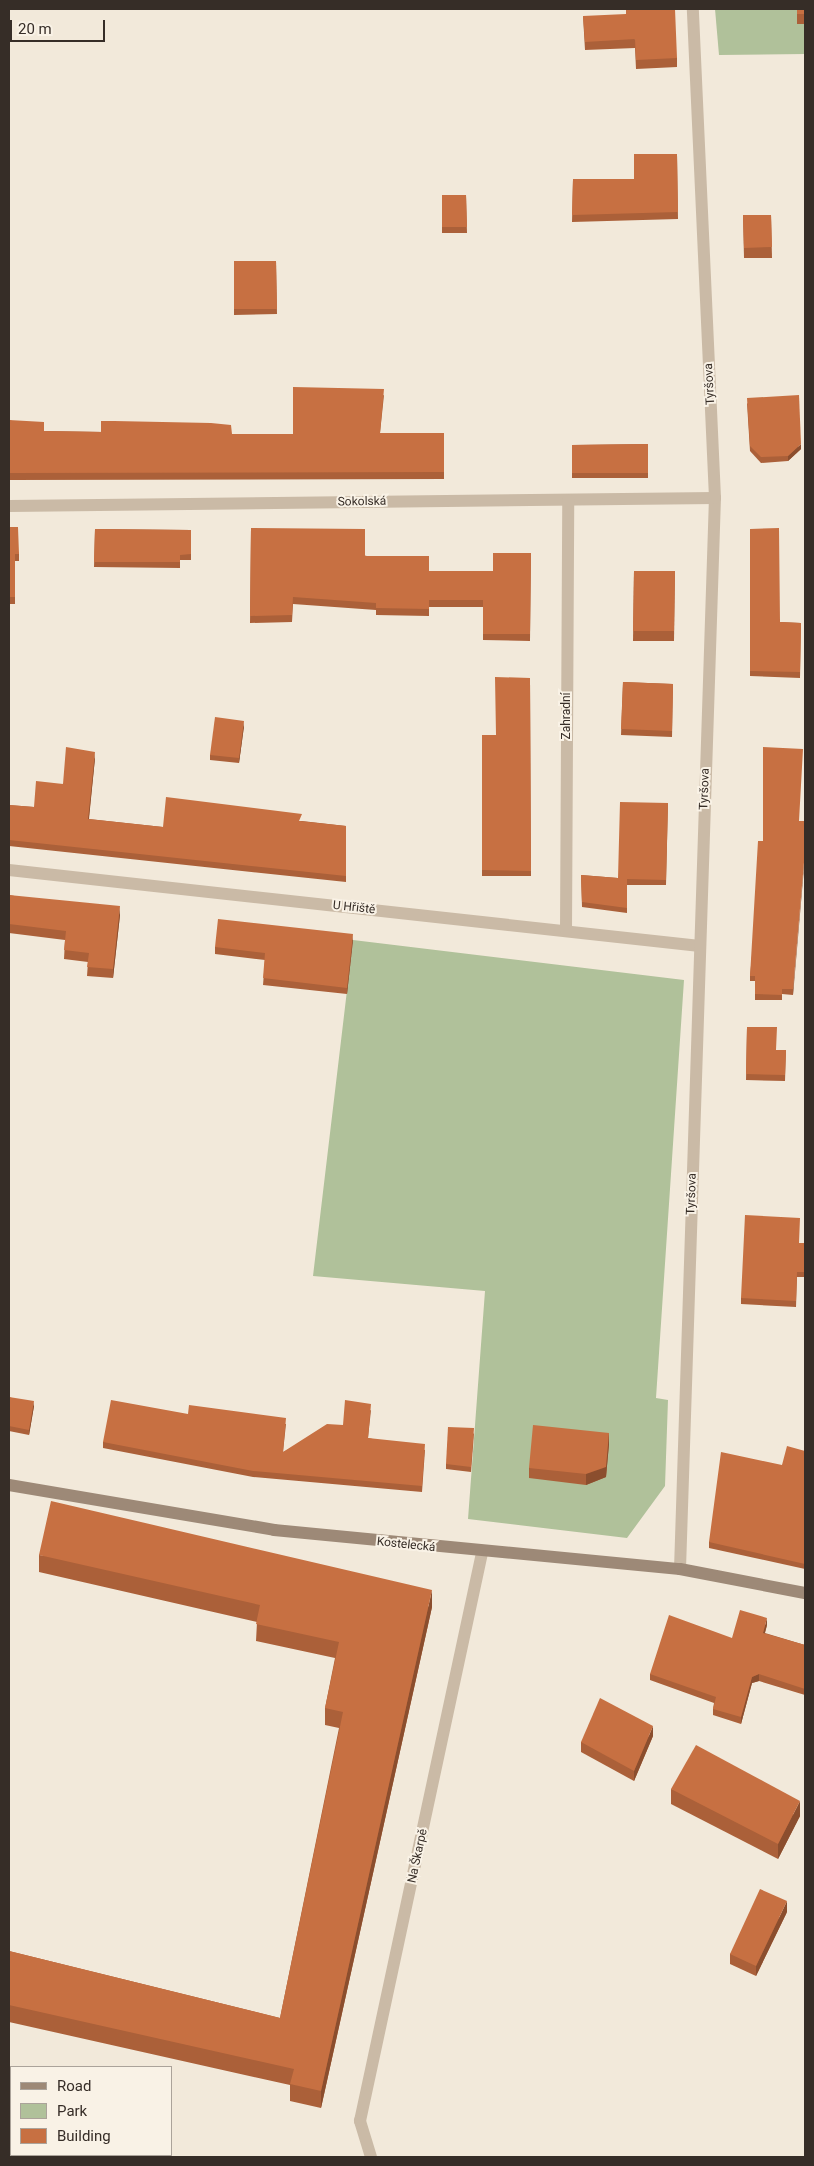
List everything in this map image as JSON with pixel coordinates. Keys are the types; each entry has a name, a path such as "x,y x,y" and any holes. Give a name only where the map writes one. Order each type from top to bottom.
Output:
{"main road":[{"name":"Kostelecká","path":"9,1485 274,1530 482,1553 680,1569 805,1592"}],"street":[{"name":"Tyršova","path":"680,1569 715,498 693,9"},
{"name":"Sokolská","path":"9,506 715,498"},
{"name":"Zahradní","path":"566,931 568,500"},
{"name":"U Hřiště","path":"9,870 700,946"},
{"name":"Na Škarpě","path":"371,2157 360,2121 482,1553"}],"green space":[{"path":"715,9 805,9 805,54 719,55"},
{"path":"353,940 684,980 656,1398 668,1400 665,1486 627,1538 468,1519 485,1291 313,1276"}],"building":[{"path":"626,9 675,9 677,58 636,60 635,39 585,42 583,16 626,14"},
{"path":"797,9 805,9 805,14 797,14"},
{"path":"634,154 677,154 678,212 572,215 573,179 634,179"},
{"path":"442,195 466,195 467,227 442,227"},
{"path":"743,215 771,215 772,247 744,248"},
{"path":"234,261 276,261 277,309 234,309"},
{"path":"293,387 384,389 380,433 444,433 444,472 9,473 9,420 44,422 44,431 101,432 101,421 114,421 211,423 231,425 232,434 293,434"},
{"path":"799,395 801,444 788,456 761,457 750,446 747,398"},
{"path":"648,444 648,473 572,473 572,445"},
{"path":"9,527 18,527 19,554 15,554 15,597 9,597"},
{"path":"251,528 365,529 365,556 429,556 429,571 493,571 493,553 531,553 530,634 483,634 483,600 429,600 429,609 376,608 376,603 293,597 292,615 250,616"},
{"path":"779,528 780,622 801,623 800,672 750,671 750,529"},
{"path":"95,529 191,530 191,554 180,555 180,562 94,562"},
{"path":"634,571 675,571 674,631 633,631"},
{"path":"495,677 530,678 531,871 482,870 482,735 496,735"},
{"path":"623,682 673,684 672,731 621,729"},
{"path":"215,717 244,721 239,758 210,755"},
{"path":"66,747 95,752 88,819 163,827 166,797 302,814 299,821 346,826 346,876 9,840 9,805 34,807 36,781 63,784"},
{"path":"763,747 803,749 799,821 805,821 805,851 793,989 782,989 782,995 755,994 755,976 750,976 758,841 763,841"},
{"path":"620,802 668,803 666,880 627,879 627,908 582,902 581,875 618,878"},
{"path":"9,895 120,906 113,969 87,967 89,953 64,950 66,931 9,924"},
{"path":"218,919 353,934 347,988 263,978 265,953 215,947"},
{"path":"747,1027 777,1027 776,1050 786,1050 785,1075 746,1074"},
{"path":"745,1215 800,1218 799,1243 805,1243 805,1272 797,1272 796,1301 741,1298"},
{"path":"9,1397 34,1401 29,1430 9,1426"},
{"path":"111,1400 188,1414 189,1405 286,1418 283,1452 327,1424 343,1425 345,1400 371,1404 368,1438 425,1444 422,1486 253,1471 103,1442"},
{"path":"533,1425 609,1433 606,1467 586,1474 529,1468"},
{"path":"448,1427 474,1428 471,1467 446,1464"},
{"path":"787,1446 805,1451 805,1564 709,1542 721,1452 782,1465"},
{"path":"51,1501 432,1590 321,2091 290,2084 294,2069 9,2005 9,1951 280,2018 343,1712 325,1708 339,1642 256,1624 260,1605 39,1555"},
{"path":"740,1610 767,1618 763,1633 805,1645 805,1689 759,1674 752,1677 741,1717 713,1709 716,1697 650,1674 669,1615 732,1638"},
{"path":"600,1698 653,1726 634,1771 581,1742"},
{"path":"696,1745 800,1801 778,1844 671,1789"},
{"path":"760,1889 787,1901 756,1966 730,1954"}]}
